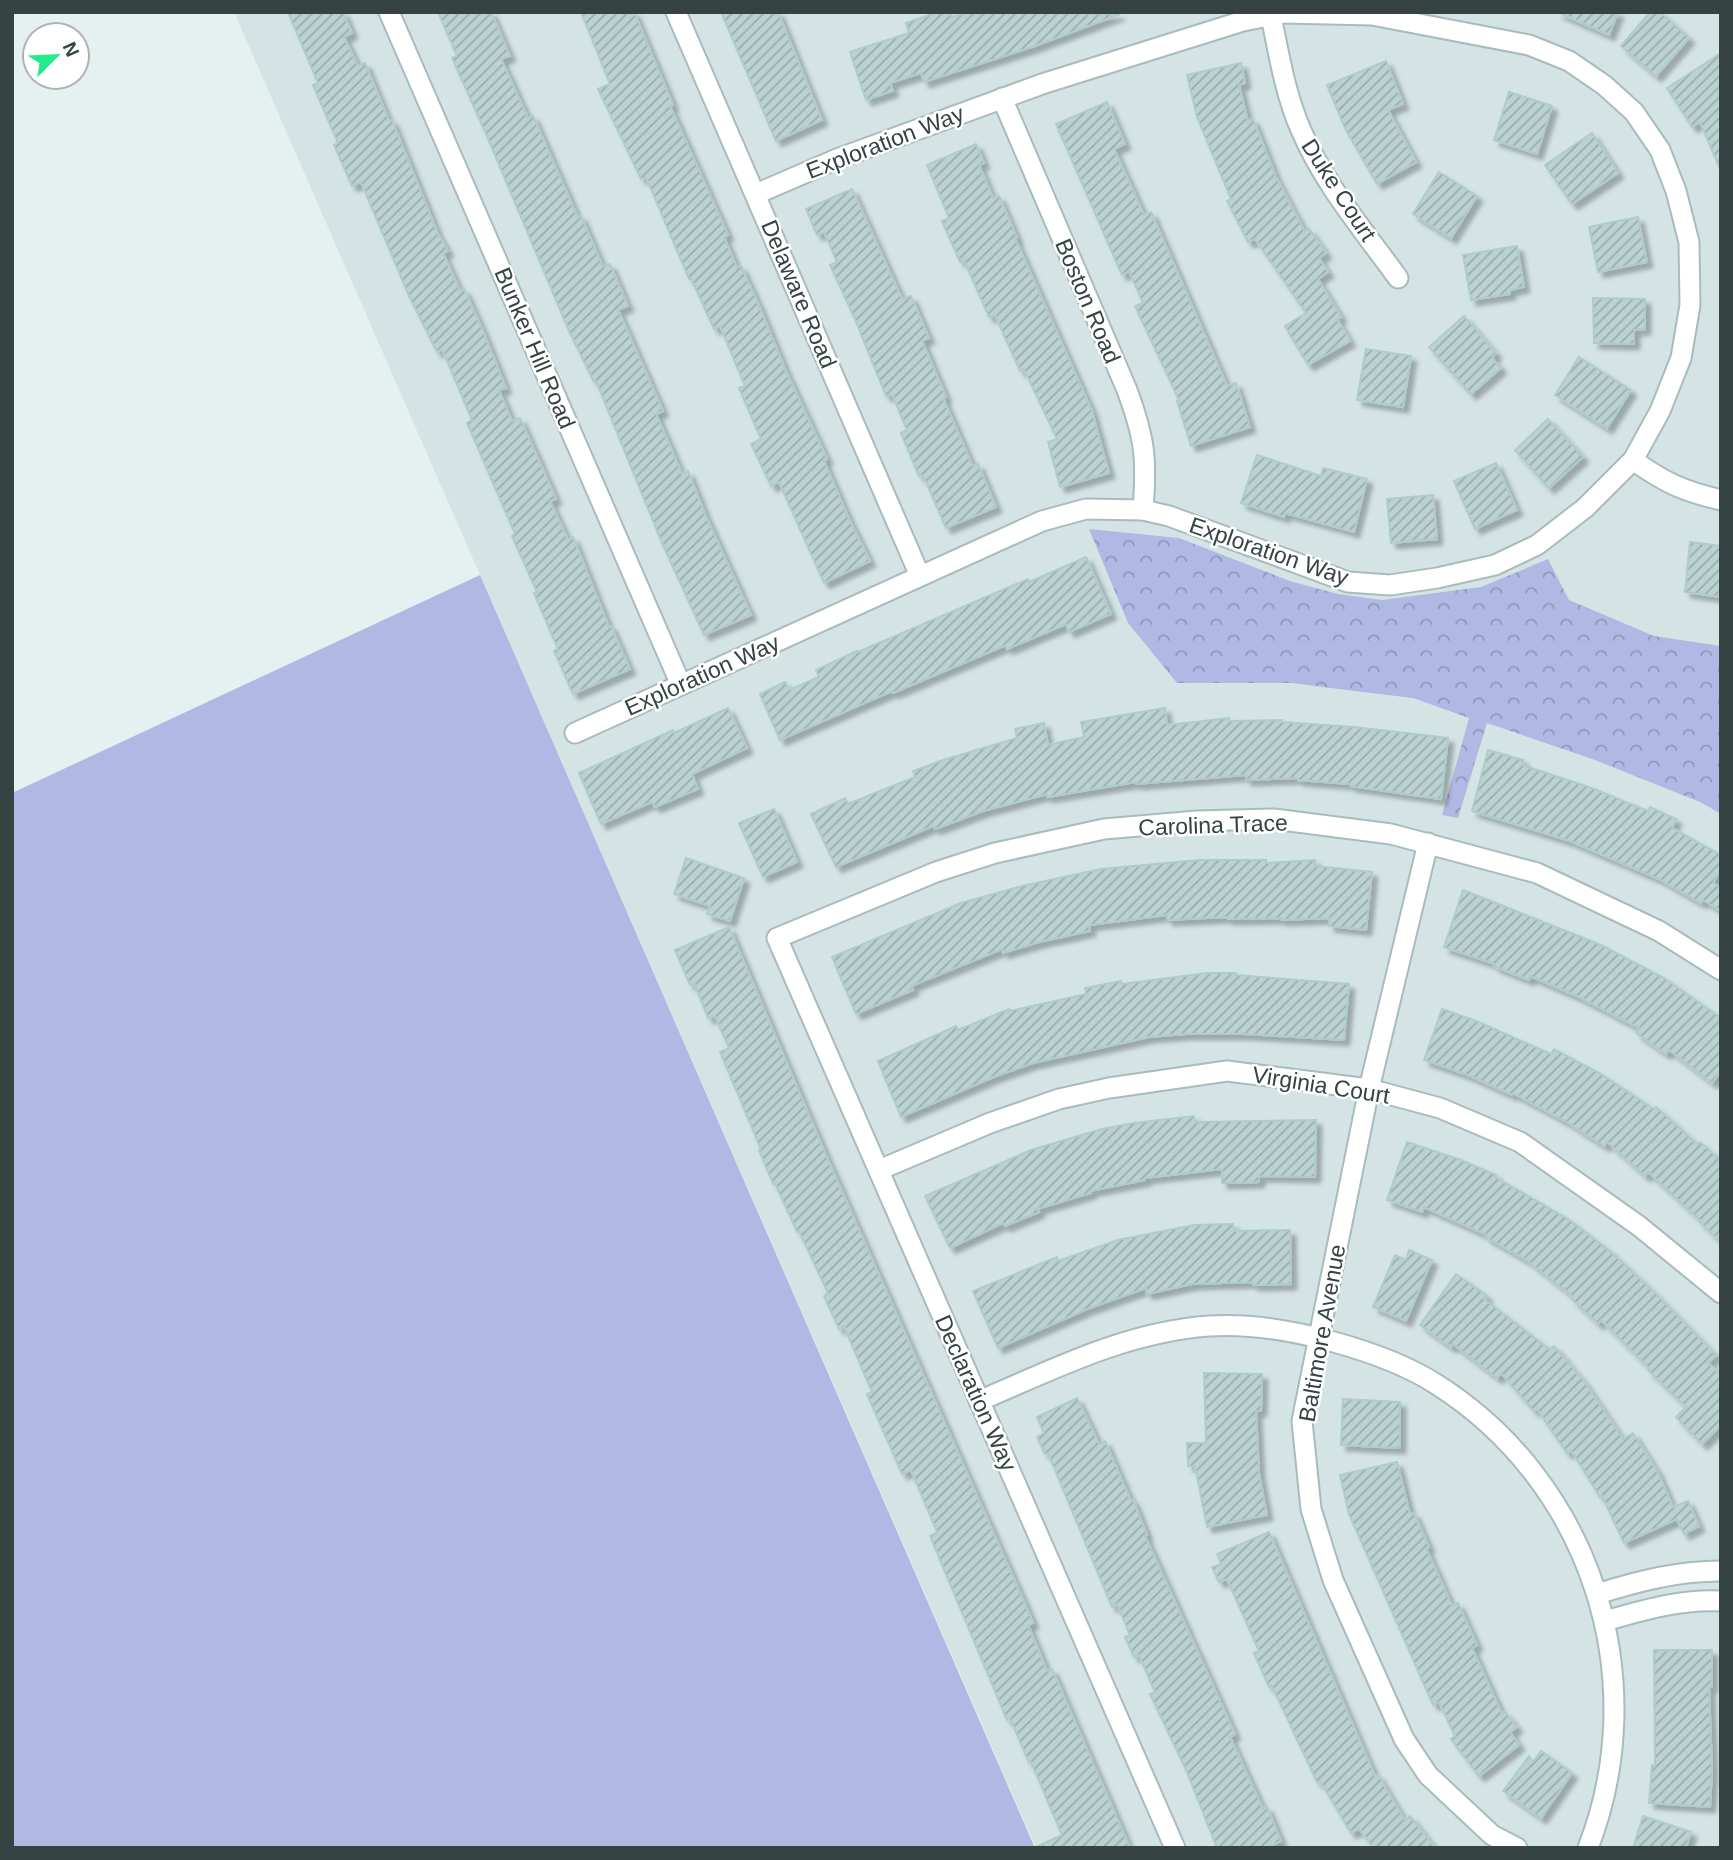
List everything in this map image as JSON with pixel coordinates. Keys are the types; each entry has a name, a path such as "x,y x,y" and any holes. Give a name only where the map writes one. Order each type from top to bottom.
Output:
{"street":[{"name":"Bunker Hill Road","path":"389,12 681,685"},
{"name":"Delaware Road","path":"676,12 920,576"},
{"name":"Exploration Way","path":"575,733 1042,521 1086,509 1143,510 1169,516 1348,582 1390,585 1495,565 1537,545 1585,508 1633,460 1660,411 1681,358 1690,306 1689,242 1676,191 1660,150 1634,112 1605,85 1569,61 1529,45 1400,16 1284,13 1243,21 1002,98 837,159 756,194"},
{"name":"Duke Court","path":"1271,16 1287,89 1301,130 1320,168 1398,278"},
{"name":"Boston Road","path":"1002,98 1127,390 1141,430 1146,457 1143,510"},
{"path":"1633,460 1661,480 1694,494 1721,500"},
{"name":"Carolina Trace","path":"776,938 936,872 995,853 1104,829 1197,821 1275,819 1391,834 1537,873 1659,931 1721,970"},
{"name":"Baltimore Avenue","path":"1428,843 1369,1089 1302,1421 1311,1509 1333,1580 1404,1739 1428,1775 1492,1835 1517,1848"},
{"name":"Declaration Way","path":"776,938 1175,1848"},
{"name":"Virginia Court","path":"879,1170 990,1123 1059,1100 1109,1088 1227,1071 1369,1089 1440,1108 1520,1142 1639,1226 1721,1293"},
{"path":"979,1401 1102,1349 1158,1333 1210,1326 1258,1327 1319,1338 1384,1357 1456,1398 1495,1431 1531,1469 1564,1518 1587,1565 1605,1621 1614,1681 1614,1738 1600,1814 1588,1848"},
{"path":"1597,1594 1664,1575 1721,1571"},
{"path":"1605,1621 1663,1604 1721,1601"}],"shaded area":[{"path":"234,12 1721,12 1721,1848 1036,1848"}],"green space":[{"path":"1089,529 1179,538 1290,581 1338,594 1382,600 1481,587 1548,559 1569,600 1654,636 1721,646 1721,814 1700,802 1595,760 1487,723 1458,818 1442,815 1469,718 1413,698 1292,683 1177,683 1128,623"},
{"path":"480,575 1035,1848 12,1848 12,793"}],"building":[{"path":"288,12 343,12 352,33 344,37 358,66 365,63 389,121 392,120 438,234 448,251 443,253 460,291 464,289 506,388 499,390 512,421 520,418 556,499 550,501 568,540 573,537 609,627 611,626 630,669 573,694 554,651 558,649 534,593 537,592 512,536 515,534 467,423 472,420 442,349 437,352 409,296 361,182 352,186 334,145 338,143 313,85 318,83"},
{"path":"438,12 491,12 510,56 501,59 528,118 533,116 603,267 610,264 628,306 618,310 663,411 656,414 682,474 688,471 751,615 704,635 662,543 596,381 594,382 569,331 452,58 457,56"},
{"path":"581,12 634,12 673,105 670,106 728,235 724,237 737,268 741,266 827,459 824,461 870,561 824,583 779,482 771,486 751,444 761,439 739,388 745,386 720,326 714,329 691,278 689,279 646,177 641,179 598,89 610,84"},
{"path":"721,12 778,12 822,120 776,141"},
{"path":"938,12 950,12 952,17 969,12 1120,14 1035,46 924,82 921,73 890,83 893,91 866,100 850,52 909,33 906,23"},
{"path":"1557,12 1618,12 1609,35"},
{"path":"1650,12 1660,12 1689,38 1656,76 1621,46"},
{"path":"1721,53 1721,171 1700,122 1692,127 1667,88"},
{"path":"1386,61 1403,104 1388,110 1416,162 1377,184 1345,128 1327,85"},
{"path":"1241,63 1245,83 1239,85 1248,121 1253,119 1276,177 1305,232 1309,229 1326,253 1319,258 1328,272 1318,279 1341,317 1337,319 1350,341 1308,365 1285,326 1306,313 1255,239 1248,242 1227,201 1231,199 1197,117 1187,75"},
{"path":"1509,92 1552,106 1537,154 1494,140"},
{"path":"1107,102 1125,144 1114,149 1144,215 1151,212 1227,386 1236,383 1250,427 1191,446 1177,401 1179,400 1135,306 1143,303 1129,271 1122,275 1056,124"},
{"path":"1592,133 1618,173 1572,204 1545,165"},
{"path":"976,144 984,163 979,165 993,198 999,196 1092,411 1109,473 1060,487 1048,442 1057,439 1024,369 1020,371 995,315 989,317 964,260 960,262 942,221 949,218 927,165"},
{"path":"1439,172 1477,196 1451,238 1413,214"},
{"path":"852,189 902,299 911,296 929,338 922,341 946,397 943,398 973,467 978,464 996,507 946,528 923,475 919,476 901,433 907,430 892,394 886,396 830,265 837,262 824,232 817,235 806,209"},
{"path":"1638,217 1647,262 1598,272 1589,227"},
{"path":"1517,246 1524,287 1510,290 1510,294 1471,300 1463,255"},
{"path":"1593,298 1645,299 1645,329 1634,330 1634,344 1594,343"},
{"path":"1464,316 1496,353 1492,358 1501,368 1471,394 1429,347"},
{"path":"1366,349 1411,356 1403,407 1357,400"},
{"path":"1579,357 1631,390 1607,428 1555,395"},
{"path":"1548,419 1583,457 1549,488 1515,450"},
{"path":"1257,455 1321,476 1323,468 1367,479 1354,532 1285,513 1284,517 1241,503"},
{"path":"1496,463 1517,510 1475,529 1454,481"},
{"path":"1433,495 1437,539 1391,543 1387,499"},
{"path":"1690,542 1721,546 1721,597 1685,592"},
{"path":"1086,557 1111,614 1069,632 1066,624 1007,649 1006,645 780,740 760,694 785,682 789,690 819,677 816,670 857,651"},
{"path":"728,708 747,748 692,774 698,789 655,807 652,802 601,824 579,773"},
{"path":"1165,708 1167,725 1229,718 1229,721 1282,720 1448,738 1441,799 1298,778 1246,780 1246,775 1136,782 1047,797 1047,794 983,811 935,829 933,826 836,867 811,814 845,798 848,804 915,777 913,771 1017,738 1015,729 1044,723 1048,745 1084,737 1081,722"},
{"path":"1488,750 1523,760 1522,765 1589,787 1648,811 1650,807 1676,819 1672,828 1721,855 1721,868 1713,883 1721,888 1721,911 1659,879 1570,841 1472,811"},
{"path":"774,809 797,862 763,877 739,823"},
{"path":"686,858 744,878 730,921 707,914 710,906 674,894"},
{"path":"1200,860 1266,860 1266,863 1315,860 1315,866 1372,872 1366,930 1329,926 1330,918 1281,920 1228,917 1167,920 1167,915 1089,925 1090,931 1003,953 1002,949 911,986 913,990 856,1014 832,957 961,903 1022,886 1101,869"},
{"path":"1463,890 1601,945 1664,978 1721,1018 1721,1071 1712,1083 1669,1050 1666,1054 1636,1033 1639,1028 1579,997 1530,976 1529,980 1494,966 1495,964 1444,947"},
{"path":"729,927 828,1160 1025,1604 1033,1623 1028,1625 1047,1671 1052,1669 1130,1848 1034,1848 1062,1835 1010,1718 1007,1720 930,1536 937,1532 911,1470 902,1474 867,1394 872,1392 844,1326 839,1329 824,1296 828,1293 775,1183 773,1184 720,1052 729,1048 715,1016 708,1018 694,983 690,985 675,950"},
{"path":"1207,973 1236,973 1349,984 1344,1040 1245,1034 1149,1037 1033,1063 901,1117 878,1061 956,1026 958,1030 1009,1009 1010,1011 1086,994 1085,988 1121,981 1122,984"},
{"path":"1442,1009 1551,1054 1554,1049 1601,1074 1654,1109 1656,1107 1697,1144 1700,1142 1721,1161 1721,1243 1648,1172 1645,1176 1607,1142 1604,1146 1567,1122 1513,1093 1512,1095 1468,1075 1424,1060"},
{"path":"1194,1116 1195,1122 1316,1120 1315,1177 1259,1176 1259,1182 1222,1183 1222,1169 1145,1178 1090,1191 1091,1193 1037,1209 1039,1212 1005,1226 1003,1223 950,1248 925,1196 1031,1150 1102,1129"},
{"path":"1407,1142 1496,1175 1495,1177 1568,1219 1610,1251 1716,1355 1708,1363 1721,1375 1721,1425 1702,1444 1676,1417 1686,1407 1648,1370 1650,1369 1601,1320 1598,1324 1572,1296 1528,1261 1486,1237 1487,1235 1424,1207 1422,1212 1387,1200"},
{"path":"1233,1224 1234,1231 1290,1230 1291,1284 1192,1284 1147,1294 1146,1288 1087,1309 998,1348 973,1291 1057,1257 1058,1261 1118,1240 1194,1225"},
{"path":"1409,1250 1432,1260 1406,1321 1373,1307 1395,1255 1406,1260"},
{"path":"1456,1274 1487,1296 1484,1299 1549,1349 1554,1346 1583,1380 1623,1439 1633,1433 1657,1471 1673,1507 1688,1501 1699,1526 1684,1534 1677,1519 1624,1543 1602,1496 1600,1497 1571,1450 1567,1453 1537,1409 1534,1411 1501,1373 1497,1378 1453,1344 1451,1347 1420,1325"},
{"path":"1204,1373 1262,1374 1261,1411 1256,1411 1259,1473 1267,1515 1207,1527 1195,1466 1188,1466 1187,1443 1206,1443"},
{"path":"1077,1398 1099,1444 1105,1441 1131,1501 1133,1500 1147,1535 1145,1536 1235,1734 1230,1737 1263,1809 1267,1807 1281,1841 1266,1848 1217,1848 1187,1772 1150,1694 1155,1692 1139,1655 1134,1657 1125,1637 1130,1635 1117,1604 1112,1607 1048,1453 1045,1454 1037,1437 1044,1433 1037,1417"},
{"path":"1343,1399 1400,1402 1400,1448 1341,1445"},
{"path":"1397,1462 1410,1514 1414,1513 1429,1547 1426,1548 1452,1606 1458,1603 1477,1645 1472,1648 1502,1714 1505,1712 1517,1727 1510,1732 1519,1745 1479,1776 1451,1739 1455,1736 1439,1702 1433,1705 1349,1514 1340,1475"},
{"path":"1269,1532 1375,1776 1378,1775 1405,1821 1410,1816 1435,1848 1374,1848 1359,1829 1351,1833 1320,1781 1317,1782 1272,1686 1269,1687 1254,1653 1259,1651 1227,1579 1219,1582 1212,1567 1221,1564 1217,1554"},
{"path":"1654,1650 1712,1650 1712,1687 1709,1687 1712,1770 1710,1807 1649,1803 1652,1765 1655,1766"},
{"path":"1541,1751 1572,1773 1541,1818 1503,1791 1529,1756 1533,1762"},
{"path":"1643,1816 1691,1832 1686,1848 1633,1848"}]}
